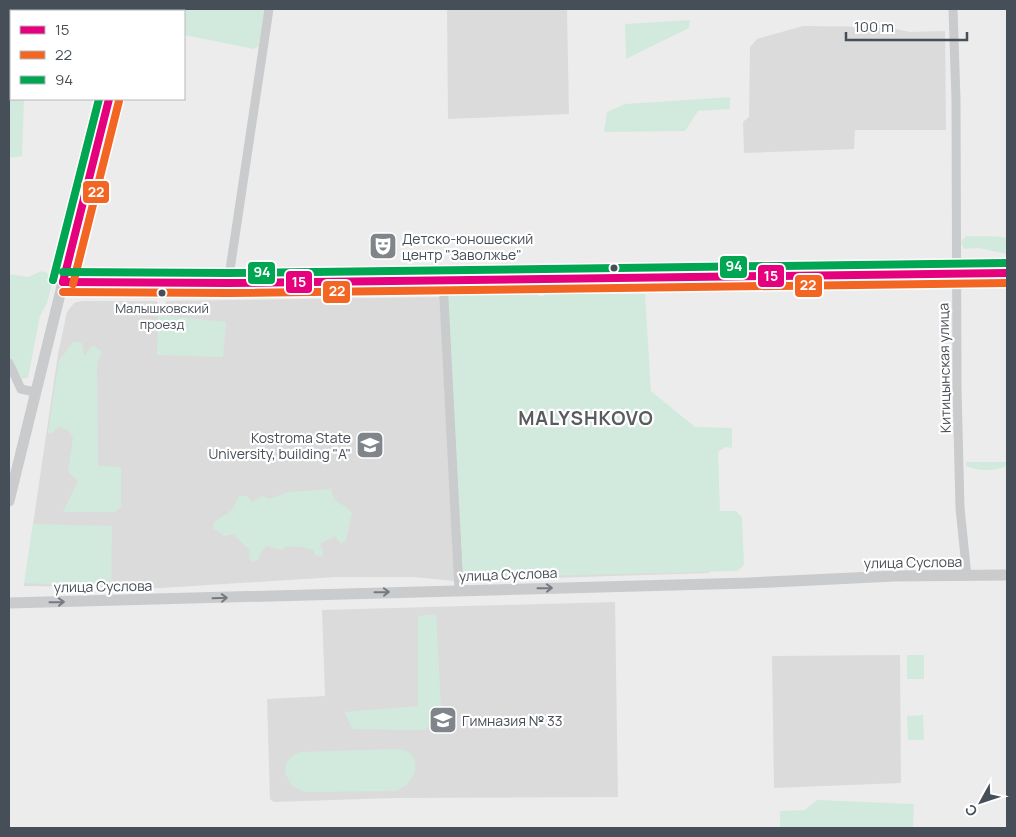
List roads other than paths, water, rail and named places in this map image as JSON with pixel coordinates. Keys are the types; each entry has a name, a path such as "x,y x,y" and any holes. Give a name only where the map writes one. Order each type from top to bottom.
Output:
{"street":[{"path":"228,283 269,9"},
{"name":"Китицынская улица","path":"953,9 960,508 967,576"},
{"path":"9,501 109,100"},
{"path":"63,282 228,283 1007,273"},
{"path":"444,280 459,590"},
{"path":"9,364 22,389 35,392"},
{"name":"улица Суслова","path":"9,603 749,583 895,576 1007,575"}],"place":[{"name":"Детско-юношеский центр \"Заволжье\"","path":"383,246"},
{"name":"Малышковский проезд","path":"162,293"},
{"name":"Kostroma State University, building \"A\"","path":"370,445"},
{"name":"Гимназия № 33","path":"443,720"}],"district":[{"name":"MALYSHKOVO","path":"586,418"}]}
